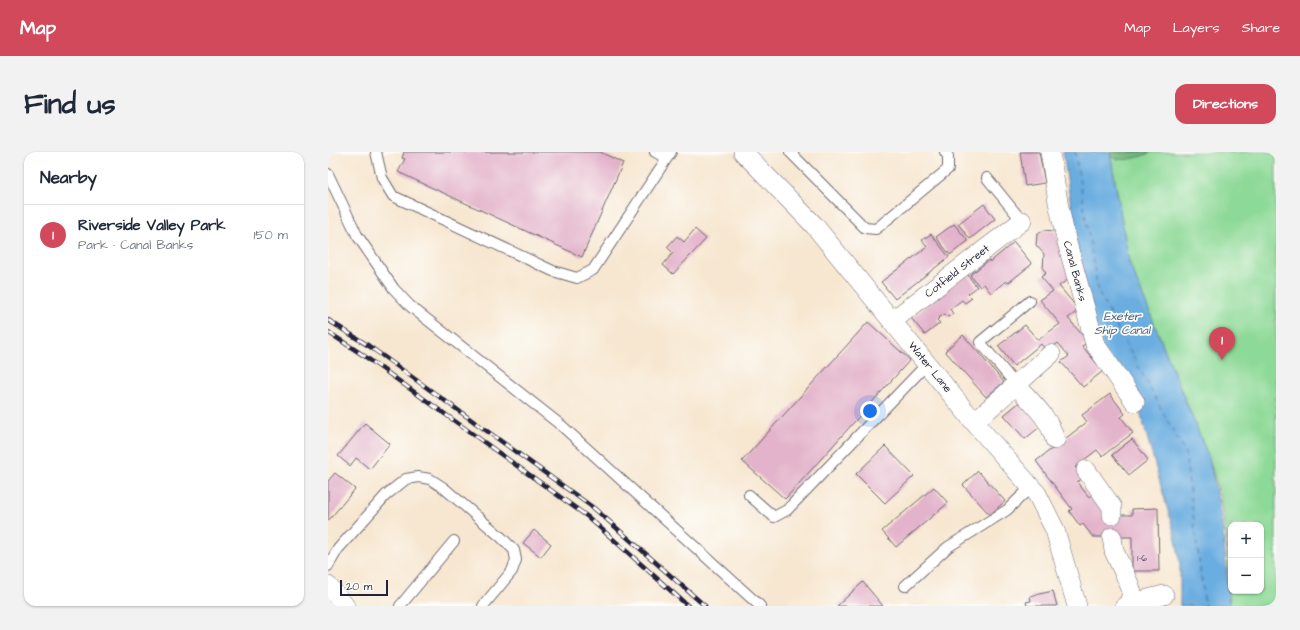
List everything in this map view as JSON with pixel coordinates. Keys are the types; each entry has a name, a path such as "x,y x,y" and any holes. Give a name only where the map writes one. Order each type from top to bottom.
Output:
{"street":[{"name":"Water Lane","path":"743,152 814,225 974,422 1037,494 1055,530 1077,606"},
{"name":"Canal Banks","path":"1050,152 1066,239 1095,344 1135,402"},
{"name":"Cotfield Street","path":"892,321 1022,221"},
{"path":"974,422 1051,354"},
{"path":"1016,385 1048,422 1053,430 1056,440"},
{"path":"1086,470 1112,507 1112,515"},
{"path":"1112,537 1114,551 1132,592 1127,605"},
{"path":"328,586 345,606"},
{"path":"1127,605 1164,594"}],"lane":[{"path":"376,152 382,178 393,196 553,271 578,278 593,270 669,155 655,152"},
{"path":"790,152 865,228 876,229 948,169 948,156 945,152"},
{"path":"328,174 357,235 394,289 410,306 562,426 760,606"},
{"path":"987,178 1022,221"},
{"path":"1016,385 980,342 1030,301"},
{"path":"749,495 774,517 787,510 927,364"},
{"path":"328,566 338,549 386,495 406,479 418,477 430,479 444,488 514,550 516,560 512,571 483,606"},
{"path":"905,586 948,548 1007,510 1031,488"},
{"path":"400,606 454,541"}],"green space":[{"path":"1106,152 1151,152 1134,158 1120,159 1115,158"},
{"path":"1110,152 1276,152 1276,606 1230,606 1229,594 1264,594 1264,522 1228,522 1228,570 1226,534 1219,493 1209,458 1129,262"}],"water":[{"name":"Exeter Ship Canal","path":"1063,152 1110,152 1129,262 1209,458 1223,530 1229,606 1180,606 1180,564 1176,539 1137,401 1096,340 1072,250 1075,233"}],"building":[{"path":"404,152 600,152 623,163 582,257 398,172 405,159 402,158"},
{"path":"1020,152 1039,152 1045,183 1025,186"},
{"path":"984,204 995,219 970,239 958,224"},
{"path":"954,224 968,241 950,255 936,237"},
{"path":"695,229 706,239 673,274 663,265 673,253 667,247 677,236 684,242"},
{"path":"1044,230 1055,231 1075,274 1059,286 1079,310 1068,318 1088,342 1082,346 1103,371 1083,387 1061,362 1069,356 1058,343 1047,351 1041,344 1014,366 998,346 1025,325 1038,340 1060,324 1040,300 1053,291 1041,277 1046,273 1043,269 1044,254 1036,245 1037,235"},
{"path":"931,234 949,257 895,299 881,282 927,247 922,240"},
{"path":"1014,242 1032,264 1008,283 1006,281 991,293 984,284 980,287 970,275 989,260 990,262"},
{"path":"967,274 977,287 968,294 972,298 965,303 962,300 950,309 953,314 948,317 945,314 940,317 937,320 940,323 925,335 911,318"},
{"path":"868,322 910,360 785,499 742,461"},
{"path":"963,335 1004,382 986,397 945,351"},
{"path":"1110,394 1125,414 1121,417 1133,433 1102,456 1097,450 1075,467 1083,478 1077,482 1089,497 1093,495 1108,515 1132,515 1132,509 1158,508 1159,571 1132,571 1132,537 1093,537 1083,524 1080,526 1069,511 1072,509 1036,461 1087,422 1082,415"},
{"path":"1021,401 1041,426 1025,439 1004,415"},
{"path":"365,423 390,444 370,469 356,458 350,466 338,456"},
{"path":"1132,439 1148,460 1129,475 1112,455"},
{"path":"885,446 914,476 885,503 856,474"},
{"path":"978,471 1005,501 990,515 963,485"},
{"path":"335,473 355,489 328,521 328,481"},
{"path":"934,487 948,503 896,547 882,531"},
{"path":"534,530 551,544 541,557 523,543"},
{"path":"863,582 883,606 837,606"},
{"path":"1053,591 1057,606 1027,606 1026,602 1031,601 1030,596"}],"ferry route":[{"path":"1075,152 1098,292 1185,453 1205,606"}],"railway":[{"path":"328,320 369,346 595,509 705,606"},
{"path":"328,332 363,355 588,517 688,606"}],"place":[{"name":"Riverside Valley Park","path":"1222,360"}]}
